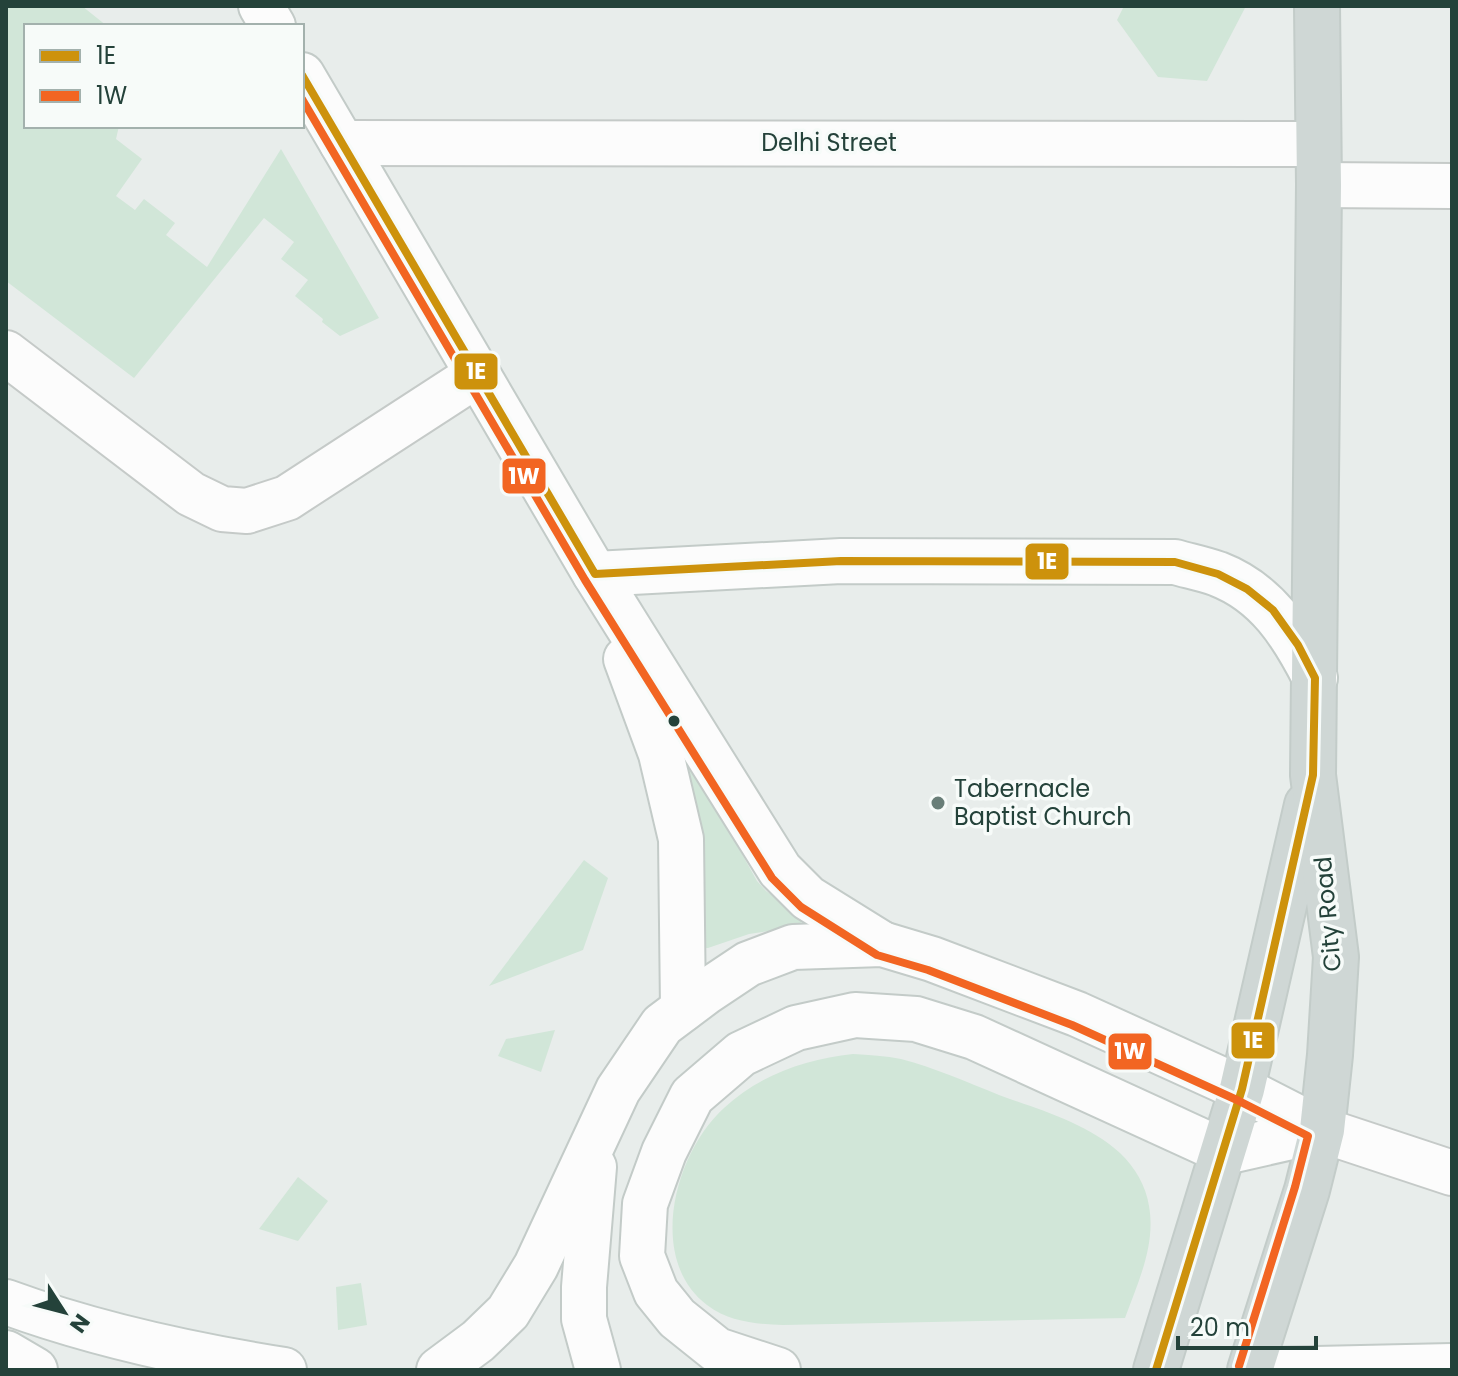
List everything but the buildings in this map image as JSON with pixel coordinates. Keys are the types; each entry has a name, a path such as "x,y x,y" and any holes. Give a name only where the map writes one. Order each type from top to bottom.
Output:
{"main road":[{"path":"1313,775 1317,6"},
{"name":"City Road","path":"1156,1370 1242,1089 1313,775"},
{"name":"City Road","path":"1250,1370 1307,1190 1322,1130 1330,1055 1336,957 1313,775"}],"street":[{"path":"261,6 272,24"},
{"path":"304,78 595,574 780,870 808,898 882,944 932,959 1077,1014 1242,1089 1322,1130 1452,1173"},
{"name":"Delhi Street","path":"342,143 1318,165 1452,186"},
{"path":"6,353 191,494 222,509 247,511 287,498 478,374"},
{"path":"595,574 841,561 1175,562 1218,574 1247,589 1273,610 1298,645 1315,678"},
{"path":"595,574 661,754 673,797 681,839 683,1009"},
{"path":"439,1370 478,1341 508,1312 536,1266 618,1090 662,1025 748,964 793,947 882,944"},
{"path":"778,1370 717,1350 677,1318 656,1292 642,1256 645,1204 664,1152 692,1096 741,1054 796,1028 855,1015 916,1019 974,1037 1225,1152 1322,1130"},
{"path":"597,1137 584,1319 598,1370"},
{"path":"6,1302 65,1323 145,1344 284,1370"},
{"path":"6,1353 35,1370"},
{"path":"1269,1370 1452,1366"}],"green space":[{"path":"6,6 82,6 104,24 24,24 24,128 119,128 116,139 142,159 116,196 135,210 144,199 175,223 166,235 207,267 281,149 379,318 340,336 322,322 323,319 295,296 308,280 281,259 294,242 264,218 134,378 6,281"},
{"path":"1124,6 1246,6 1207,81 1158,77 1117,20"},
{"path":"620,635 757,881 766,891 802,915 801,926 749,934 708,948 699,948"},
{"path":"584,860 608,878 583,950 489,986"},
{"path":"555,1030 541,1072 498,1056 506,1039"},
{"path":"853,1054 901,1059 939,1071 1062,1118 1093,1133 1120,1153 1142,1184 1151,1221 1148,1249 1125,1318 783,1325 734,1319 707,1305 688,1285 677,1261 673,1234 674,1206 692,1151 724,1108 752,1086 784,1070"},
{"path":"298,1177 328,1201 298,1241 259,1229"},
{"path":"361,1283 367,1325 338,1330 336,1287"}],"transit line":[{"name":"1E","path":"304,78 595,574 841,561 1175,562 1218,574 1247,589 1273,610 1298,645 1315,678 1313,775 1242,1089 1156,1370"},
{"name":"1W","path":"304,102 585,580 772,878 801,907 877,955 928,970 1072,1025 1308,1136 1239,1366"}],"place":[{"name":"Tabernacle Baptist Church","path":"938,803"}]}
